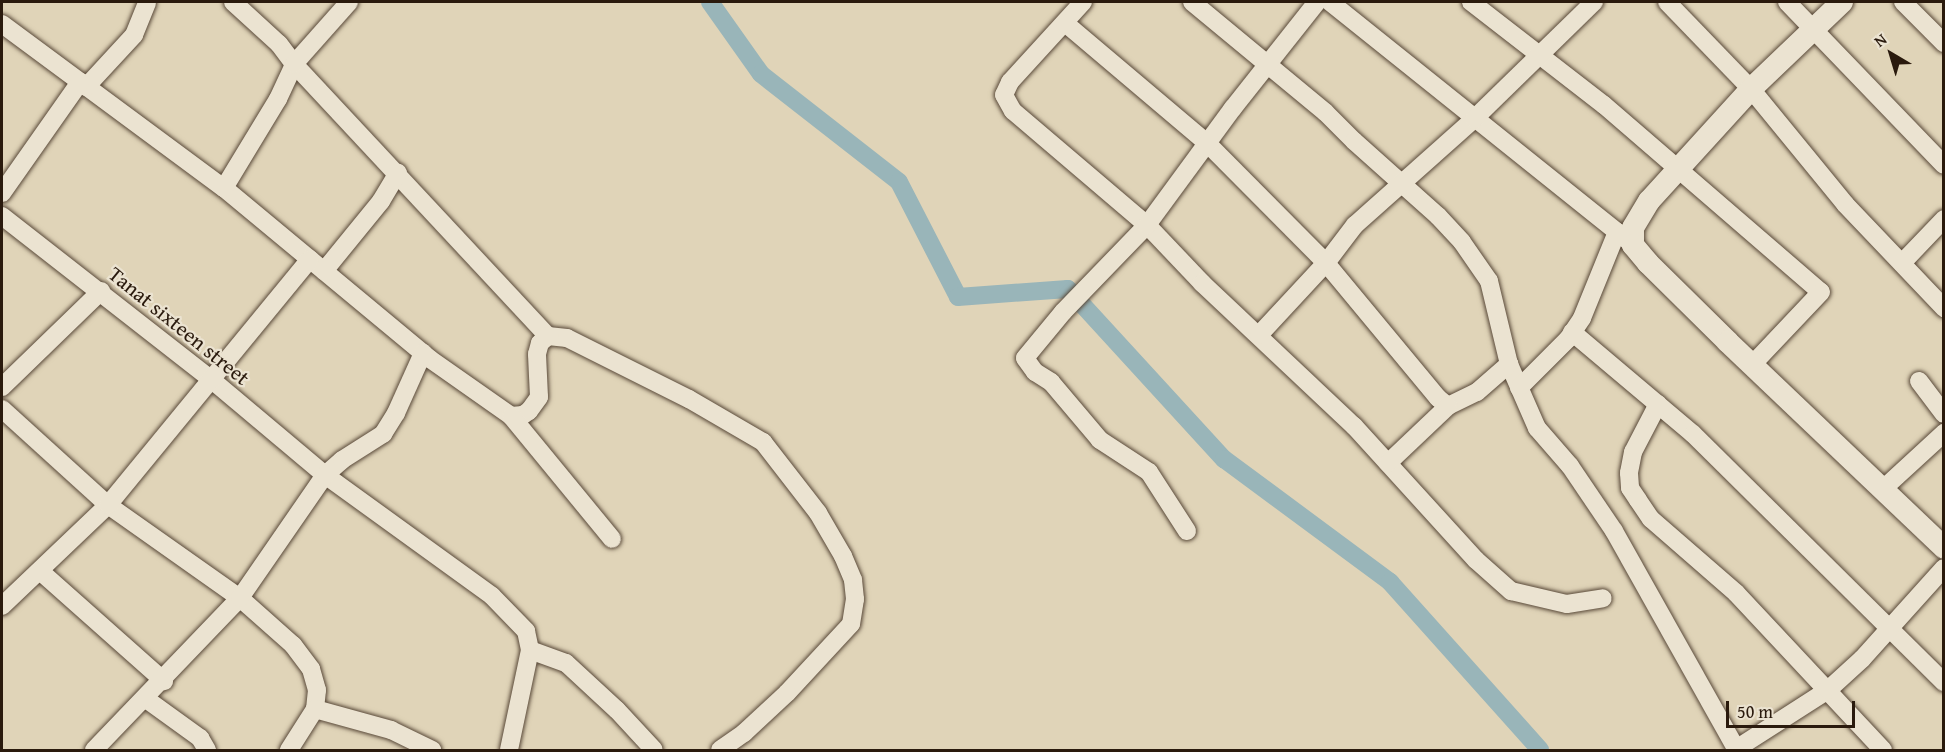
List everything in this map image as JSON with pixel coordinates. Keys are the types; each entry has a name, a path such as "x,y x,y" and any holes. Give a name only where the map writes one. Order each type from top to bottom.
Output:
{"street":[{"path":"2,193 83,85 134,35 147,2"},
{"path":"232,2 279,44 294,64 548,336 567,338 689,399 763,442 818,513 853,580 855,599 851,624 787,693 744,733 720,750"},
{"path":"224,188 278,99 294,64 349,2"},
{"path":"1083,2 1010,82 1004,95 1013,111 1147,225 1354,426 1476,560 1511,591 1567,604 1603,598"},
{"path":"1191,2 1325,112 1451,229 1489,281 1509,364 1537,428 1570,466 1614,531 1737,750 1828,690 1862,658 1944,568"},
{"path":"1186,531 1149,472 1100,440 1051,382 1035,372 1025,358 1063,312 1147,225 1207,143 1317,2"},
{"path":"1330,2 1372,32 1474,119 1625,238 1752,365 1944,548"},
{"path":"1472,2 1604,105 1821,292 1752,365"},
{"path":"1667,2 1751,89 1845,204 1944,308"},
{"path":"1787,2 1942,158"},
{"path":"1519,388 1572,332 1582,318 1625,238 1633,228 1638,215 1751,89 1842,2"},
{"path":"1903,2 1944,43"},
{"path":"1259,336 1326,263 1355,225 1474,119 1540,56 1586,4"},
{"path":"1065,23 1207,143 1326,263 1438,398 1448,406"},
{"path":"2,24 224,188 423,353 511,416 612,539"},
{"path":"2,606 108,505 213,381 317,265 381,201 398,173"},
{"name":"Tanat sixteen street","path":"2,216 101,291 325,475 492,596 526,631 530,650"},
{"path":"1902,263 1944,219"},
{"path":"2,387 101,291"},
{"path":"1572,332 1693,434 1944,682"},
{"path":"511,416 523,415 530,411 539,397 537,354 540,343 548,336"},
{"path":"94,750 164,681 240,598 325,475 342,460 383,434 396,413 423,353"},
{"path":"1388,463 1448,406 1477,392 1509,364"},
{"path":"1919,381 1944,414"},
{"path":"1658,404 1633,452 1629,473 1630,488 1651,519 1736,593 1883,750"},
{"path":"2,409 108,505 240,598 292,645 311,669 317,690 315,709 289,750"},
{"path":"1882,489 1944,433"},
{"path":"40,571 164,681"},
{"path":"509,750 530,650 566,663 617,710 654,750"},
{"path":"146,699 200,738 207,750"},
{"path":"315,709 391,730 432,750"}],"waterway":[{"path":"710,2 761,74 899,182 958,297 1068,289 1224,459 1390,582 1540,750"}]}
